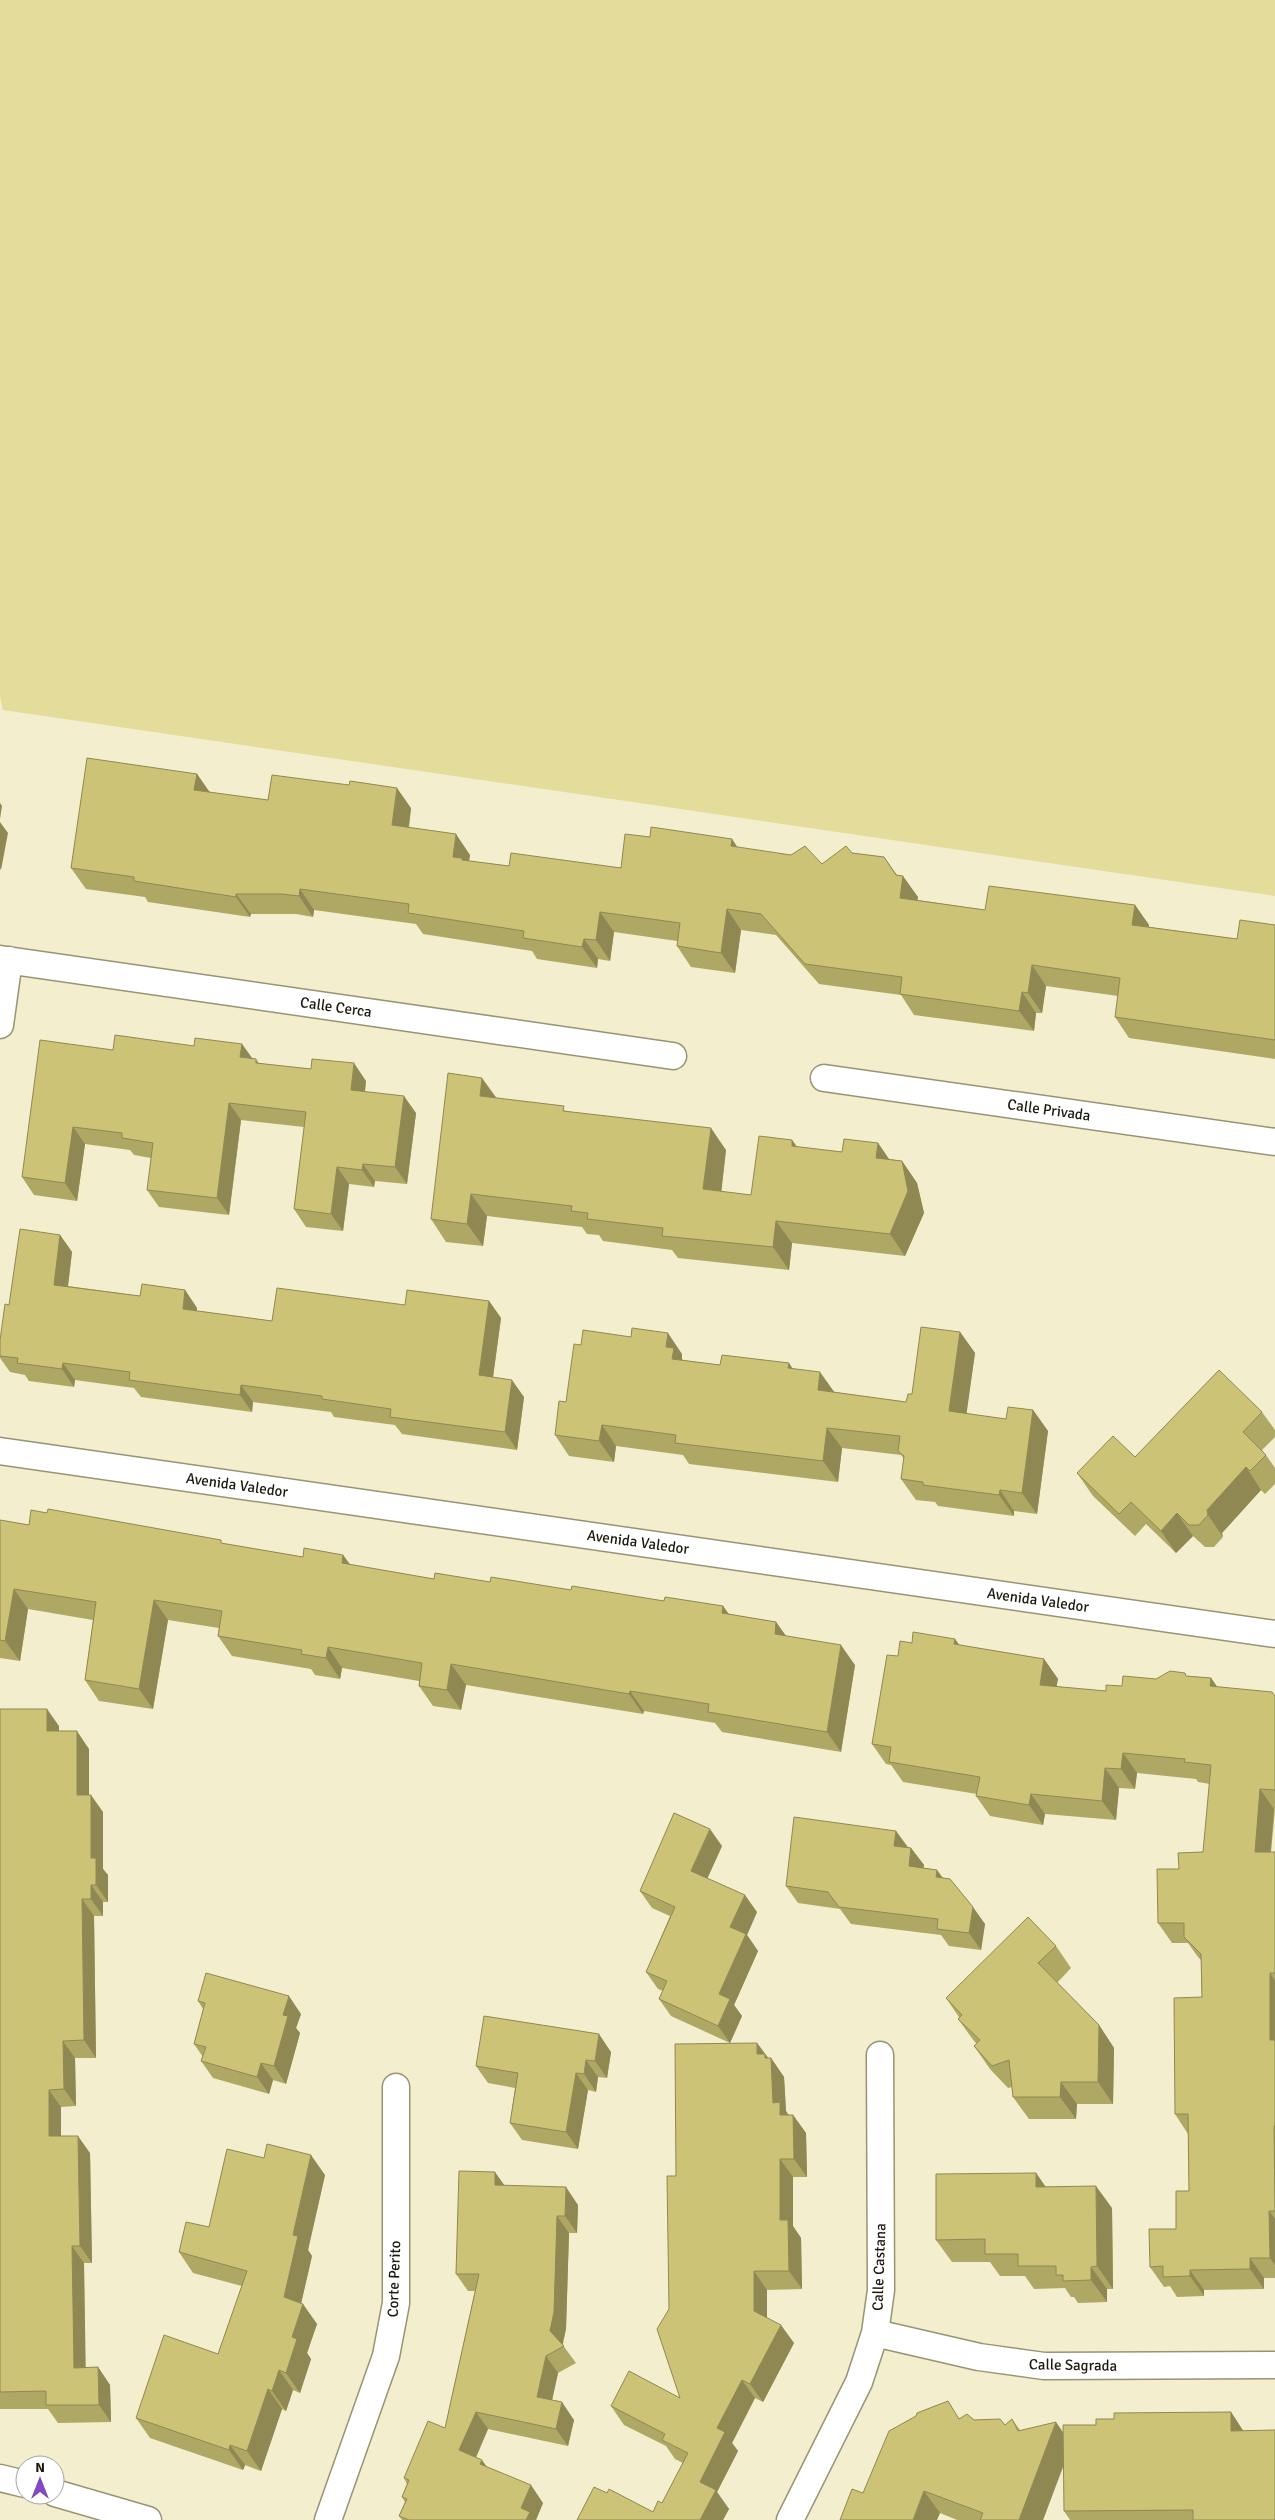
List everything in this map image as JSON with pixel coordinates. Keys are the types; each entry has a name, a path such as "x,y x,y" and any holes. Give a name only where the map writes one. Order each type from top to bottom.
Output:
{"street":[{"path":"0,1024 5,960"},
{"name":"Calle Cerca","path":"5,960 673,1056"},
{"name":"Calle Privada","path":"824,1078 1275,1142"},
{"name":"Avenida Valedor","path":"0,1451 1275,1634"},
{"name":"Calle Castana","path":"790,2520 859,2382 875,2333 881,2290 880,2055"},
{"name":"Corte Perito","path":"328,2520 386,2356 396,2304 396,2087"},
{"name":"Calle Sagrada","path":"875,2333 979,2357 1044,2366 1275,2365"},
{"path":"0,2478 15,2482"},
{"path":"65,2496 148,2520"}],"shaded area":[{"path":"0,0 1275,0 1275,896 3,710 0,697"}],"building":[{"path":"87,758 197,774 194,790 268,800 272,775 349,785 350,781 397,788 392,825 456,834 453,857 462,858 462,860 509,866 511,853 621,868 625,834 650,837 651,827 732,839 731,846 791,855 805,846 822,864 846,846 852,853 884,857 896,875 903,876 900,898 985,910 989,886 1135,905 1132,925 1237,939 1240,920 1275,925 1275,1040 1115,1017 1120,978 1032,965 1028,993 1022,992 1019,1011 900,994 902,977 805,964 761,914 727,909 721,953 677,946 680,923 600,912 596,940 584,939 582,947 523,938 524,931 408,913 409,904 300,889 299,896 236,894 236,897 134,881 134,877 71,868"},
{"path":"115,1035 194,1046 195,1038 242,1044 240,1057 256,1059 256,1063 311,1069 312,1059 354,1063 351,1090 404,1096 395,1167 363,1164 362,1170 337,1167 331,1214 294,1209 306,1112 229,1103 217,1198 147,1190 153,1143 122,1138 122,1133 73,1127 65,1183 22,1177 40,1040 113,1050"},
{"path":"448,1073 482,1078 480,1096 564,1106 563,1111 711,1128 703,1189 751,1195 759,1136 792,1140 792,1146 842,1152 844,1139 878,1143 876,1158 902,1161 908,1191 890,1234 776,1221 773,1247 662,1236 663,1228 587,1219 588,1213 571,1211 572,1206 471,1194 467,1224 431,1219"},
{"path":"20,1229 60,1235 54,1285 140,1296 142,1284 185,1290 183,1309 272,1321 277,1288 405,1305 407,1290 489,1301 479,1375 512,1380 505,1432 390,1417 391,1409 322,1399 322,1396 241,1385 240,1395 129,1380 130,1372 63,1363 62,1369 17,1363 18,1358 0,1356 0,1340 5,1304 9,1305"},
{"path":"921,1327 960,1332 949,1411 1006,1419 1008,1407 1033,1410 1022,1493 1000,1490 999,1495 923,1485 923,1482 901,1479 904,1456 898,1451 900,1436 827,1428 823,1461 675,1443 676,1435 602,1425 599,1441 555,1435 559,1401 566,1402 574,1344 581,1345 583,1330 631,1337 632,1328 668,1333 666,1347 674,1348 672,1359 720,1365 722,1355 789,1363 788,1368 820,1372 818,1390 906,1402 908,1394 912,1394"},
{"path":"1219,1370 1262,1412 1243,1432 1266,1455 1250,1471 1246,1467 1207,1510 1208,1515 1199,1525 1189,1525 1177,1513 1161,1531 1131,1502 1119,1514 1077,1473 1113,1436 1135,1457"},
{"path":"48,1509 221,1540 221,1543 303,1557 304,1548 343,1555 342,1563 434,1579 435,1573 490,1582 491,1577 571,1590 572,1586 664,1601 665,1597 723,1606 722,1613 776,1622 775,1634 841,1645 827,1732 708,1712 709,1704 630,1691 629,1694 451,1664 447,1690 419,1686 422,1663 328,1647 326,1658 301,1654 302,1650 218,1636 222,1611 154,1600 139,1689 85,1680 96,1602 14,1589 5,1641 0,1640 0,1520 29,1525 31,1510 47,1513"},
{"path":"913,1632 955,1639 954,1644 1044,1659 1040,1685 1106,1691 1106,1685 1122,1686 1123,1676 1156,1679 1170,1671 1185,1673 1186,1676 1211,1678 1210,1686 1272,1692 1275,1696 1275,1790 1260,1789 1255,1852 1275,1852 1275,1973 1270,1973 1270,2040 1275,2040 1275,2211 1269,2211 1270,2258 1250,2258 1250,2269 1190,2270 1190,2276 1163,2277 1163,2266 1150,2267 1149,2229 1176,2229 1176,2191 1189,2191 1188,2114 1175,2114 1174,1998 1202,1997 1201,1954 1184,1937 1184,1923 1158,1923 1157,1869 1179,1869 1178,1853 1203,1852 1211,1765 1184,1762 1185,1759 1123,1753 1121,1769 1105,1768 1102,1801 1031,1794 1029,1805 976,1796 980,1777 889,1762 891,1747 872,1744 887,1655 898,1656 900,1641 912,1643"},
{"path":"0,1709 47,1709 47,1731 77,1731 77,1795 91,1795 91,1858 96,1858 96,1885 91,1885 91,1899 82,1899 84,2040 63,2041 64,2089 49,2090 49,2136 78,2136 80,2246 72,2246 74,2368 98,2367 99,2405 46,2405 46,2391 0,2392"},
{"path":"674,1813 710,1829 691,1871 745,1895 730,1927 746,1934 719,1994 730,1999 718,2026 659,1999 667,1981 646,1972 675,1907 640,1891"},
{"path":"794,1817 896,1831 894,1846 911,1848 909,1866 937,1870 936,1877 950,1879 973,1907 969,1933 937,1929 938,1919 839,1907 828,1892 786,1886"},
{"path":"1028,1917 1056,1946 1038,1963 1099,2025 1098,2082 1061,2082 1060,2097 1013,2097 1009,2060 992,2066 974,2046 980,2040 958,2019 962,2015 946,1998"},
{"path":"206,1973 289,1996 283,2015 288,2016 274,2066 261,2063 257,2077 201,2061 206,2047 194,2044 205,2003 198,2001"},
{"path":"484,2016 599,2034 595,2061 586,2060 584,2074 576,2073 566,2132 510,2123 518,2073 476,2066"},
{"path":"757,2043 757,2054 765,2054 765,2058 771,2058 773,2103 780,2102 780,2115 793,2115 794,2159 780,2159 780,2220 788,2220 789,2271 754,2271 754,2311 781,2325 750,2384 742,2380 717,2428 725,2432 700,2482 716,2490 700,2520 577,2520 594,2487 607,2493 609,2489 653,2512 658,2501 662,2503 688,2453 662,2440 665,2434 611,2406 629,2371 680,2398 657,2329 669,2309 667,2176 676,2176 675,2044"},
{"path":"267,2144 311,2155 293,2235 298,2236 284,2297 303,2304 292,2337 297,2339 286,2373 279,2370 272,2391 268,2389 247,2451 230,2445 229,2450 136,2418 164,2335 218,2354 247,2271 179,2252 186,2222 209,2227 227,2149 264,2158"},
{"path":"459,2171 495,2172 495,2185 566,2187 565,2216 557,2216 554,2312 550,2331 564,2346 546,2356 537,2397 562,2402 556,2429 476,2412 459,2450 482,2460 480,2464 531,2485 521,2508 530,2512 526,2520 409,2520 399,2516 407,2499 402,2497 409,2480 404,2478 428,2421 445,2428 479,2274 456,2274"},
{"path":"1036,2173 1036,2187 1096,2186 1097,2266 1091,2267 1091,2280 1063,2281 1063,2275 1056,2275 1056,2266 1018,2266 1018,2254 985,2254 985,2239 936,2240 936,2174"},
{"path":"948,2401 959,2419 967,2414 974,2420 1000,2419 1005,2425 1012,2419 1018,2431 1056,2422 1019,2520 980,2520 983,2513 924,2491 913,2520 840,2520 852,2489 863,2493 889,2431 916,2416 917,2413"},
{"path":"1231,2412 1231,2431 1275,2430 1275,2520 1193,2520 1193,2510 1064,2511 1063,2425 1096,2425 1096,2419 1114,2419 1114,2413"}]}
